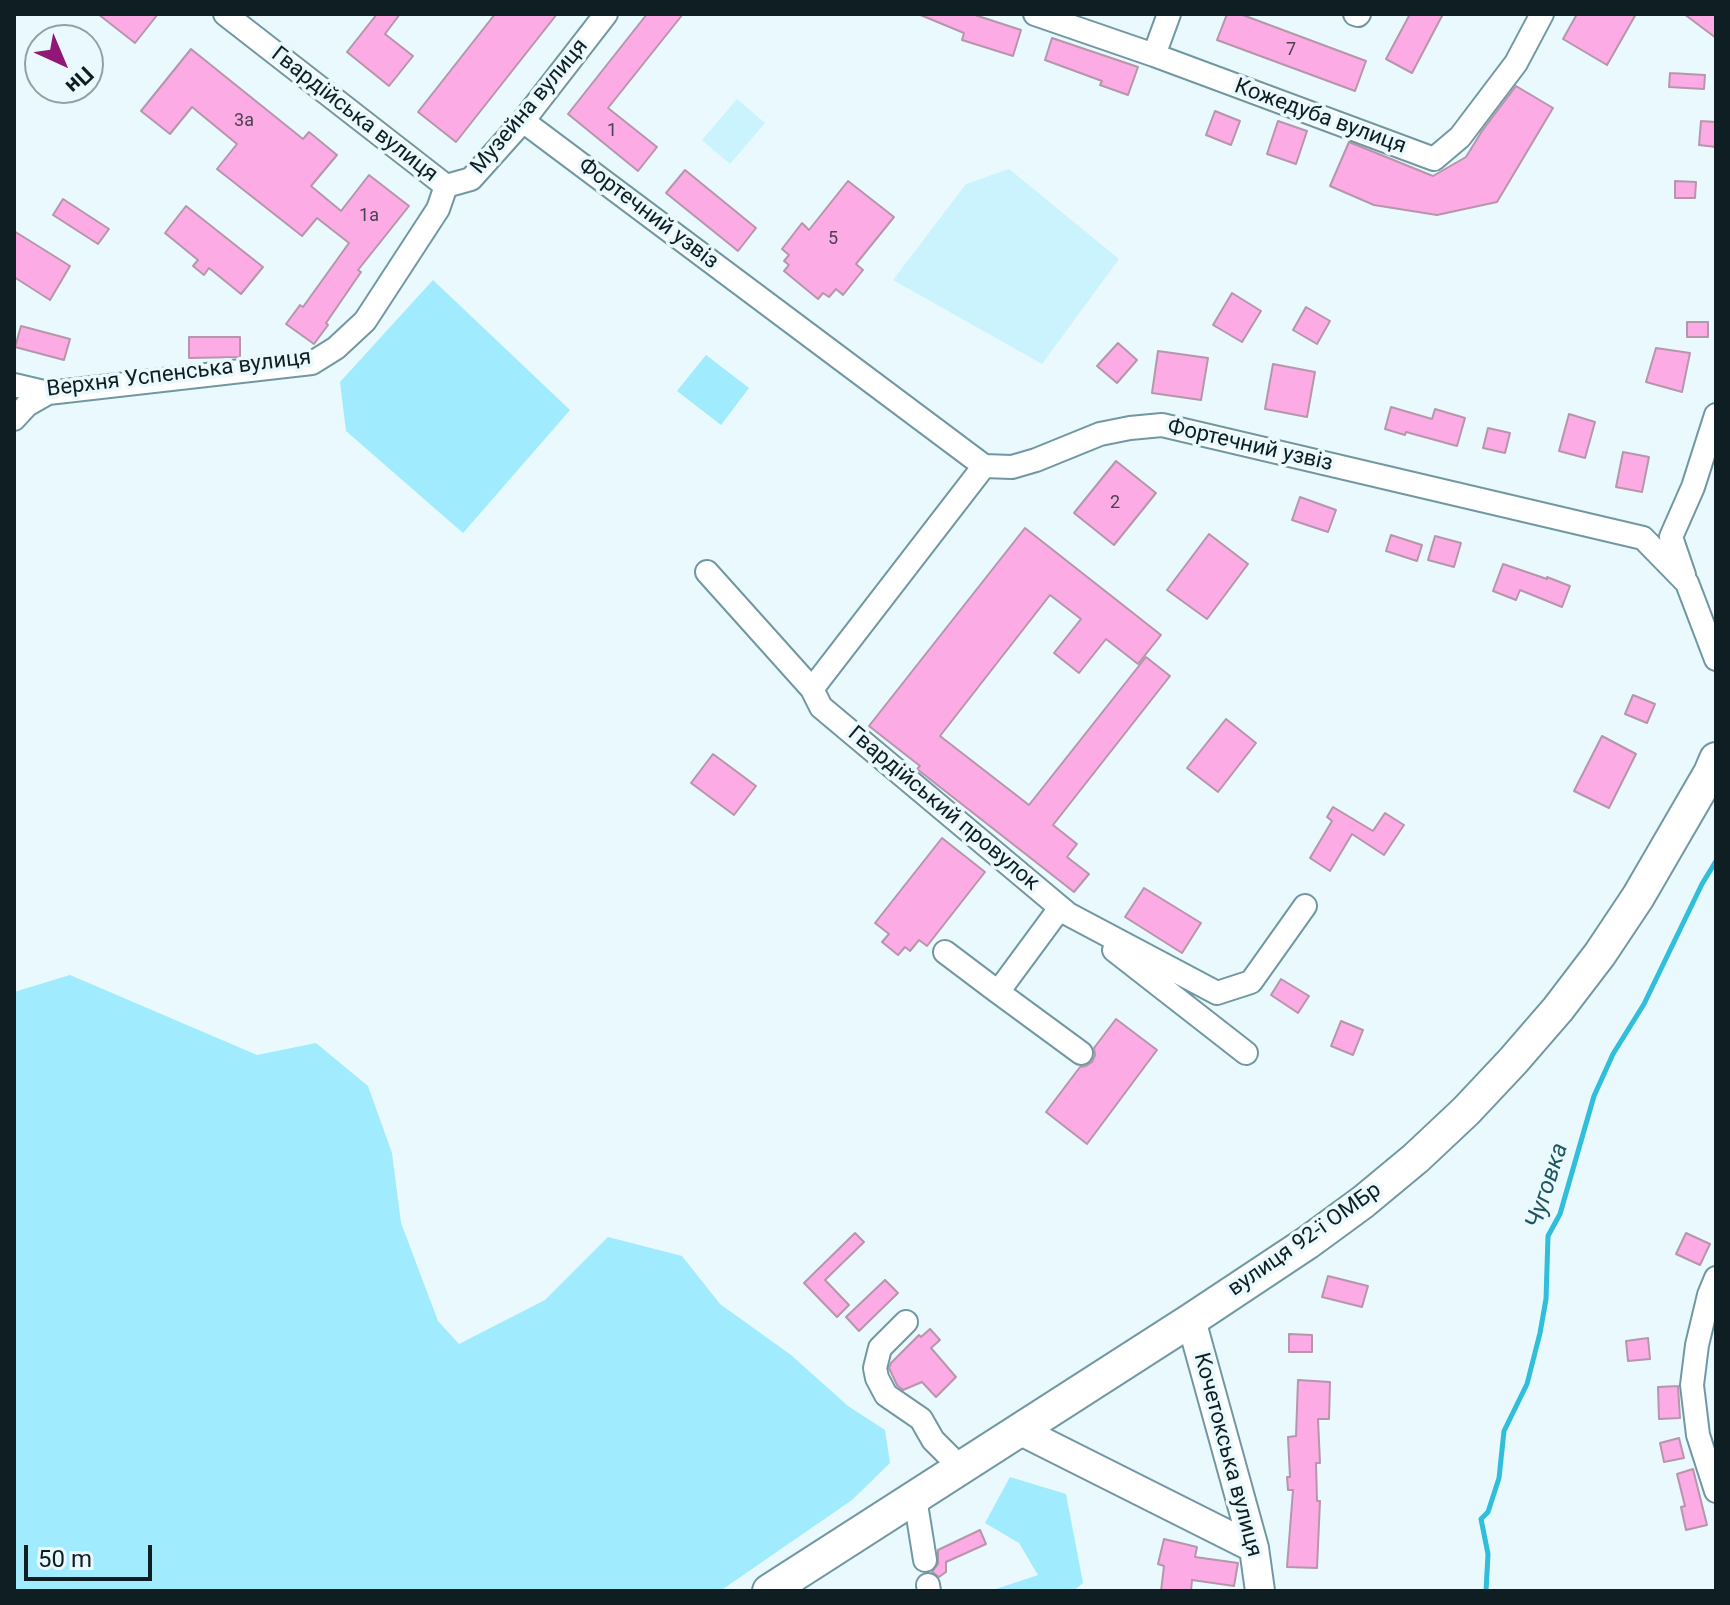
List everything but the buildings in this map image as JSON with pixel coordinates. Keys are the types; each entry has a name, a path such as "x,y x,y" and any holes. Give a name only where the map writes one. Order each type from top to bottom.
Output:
{"highway":[{"name":"вулиця 92-ї ОМБр","path":"769,1591 1307,1243 1416,1158 1466,1111 1558,1009 1638,897 1714,769"}],"main road":[{"name":"Кочетокська вулиця","path":"1191,1320 1254,1548 1260,1591"},
{"path":"1019,1430 1254,1548"}],"street":[{"name":"Гвардійська вулиця","path":"225,14 446,186"},
{"name":"Музейна вулиця","path":"446,186 471,179 523,121 606,14"},
{"name":"Кожедуба вулиця","path":"1035,14 1434,159 1460,137 1516,63 1542,14"},
{"path":"1154,55 1169,14"},
{"name":"Фортечний узвіз","path":"523,121 984,466 1012,467 1100,434 1162,425 1643,538 1687,583"},
{"name":"Верхня Успенська вулиця","path":"14,385 48,393 312,363 336,348 365,321 438,209 446,186"},
{"path":"14,419 27,405 48,393"},
{"name":"Фортечний узвіз","path":"1716,415 1693,487 1671,537 1716,659"},
{"path":"812,689 984,466"},
{"name":"Гвардійський провулок","path":"707,572 812,689 821,707 1064,911 1217,993 1251,982 1305,906"},
{"path":"998,992 1064,911 1246,1053"},
{"path":"945,952 1081,1053"},
{"path":"1716,1278 1697,1345 1692,1385 1698,1435 1716,1491"},
{"path":"906,1322 880,1348 875,1368 877,1378 886,1395 921,1419 933,1440 961,1468"},
{"path":"915,1498 925,1560"}],"shaded area":[{"path":"737,99 765,123 730,164 702,140"},
{"path":"1009,169 1119,259 1042,364 893,280 966,184"},
{"path":"433,280 570,410 463,533 346,431 340,382"},
{"path":"706,355 749,388 721,425 677,391"},
{"path":"70,975 257,1055 316,1043 368,1086 392,1153 401,1223 438,1321 459,1344 545,1300 608,1237 682,1256 720,1304 791,1355 848,1406 885,1430 890,1463 852,1500 720,1591 14,1591 14,992"},
{"path":"1010,1477 1066,1494 1083,1583 1073,1591 990,1591 1038,1575 1019,1543 985,1523"}],"waterway":[{"name":"Чуговка","path":"1486,1591 1488,1554 1481,1519 1488,1512 1499,1478 1504,1431 1527,1384 1540,1333 1546,1299 1548,1236 1560,1214 1594,1096 1613,1054 1644,1004 1716,861"}]}
